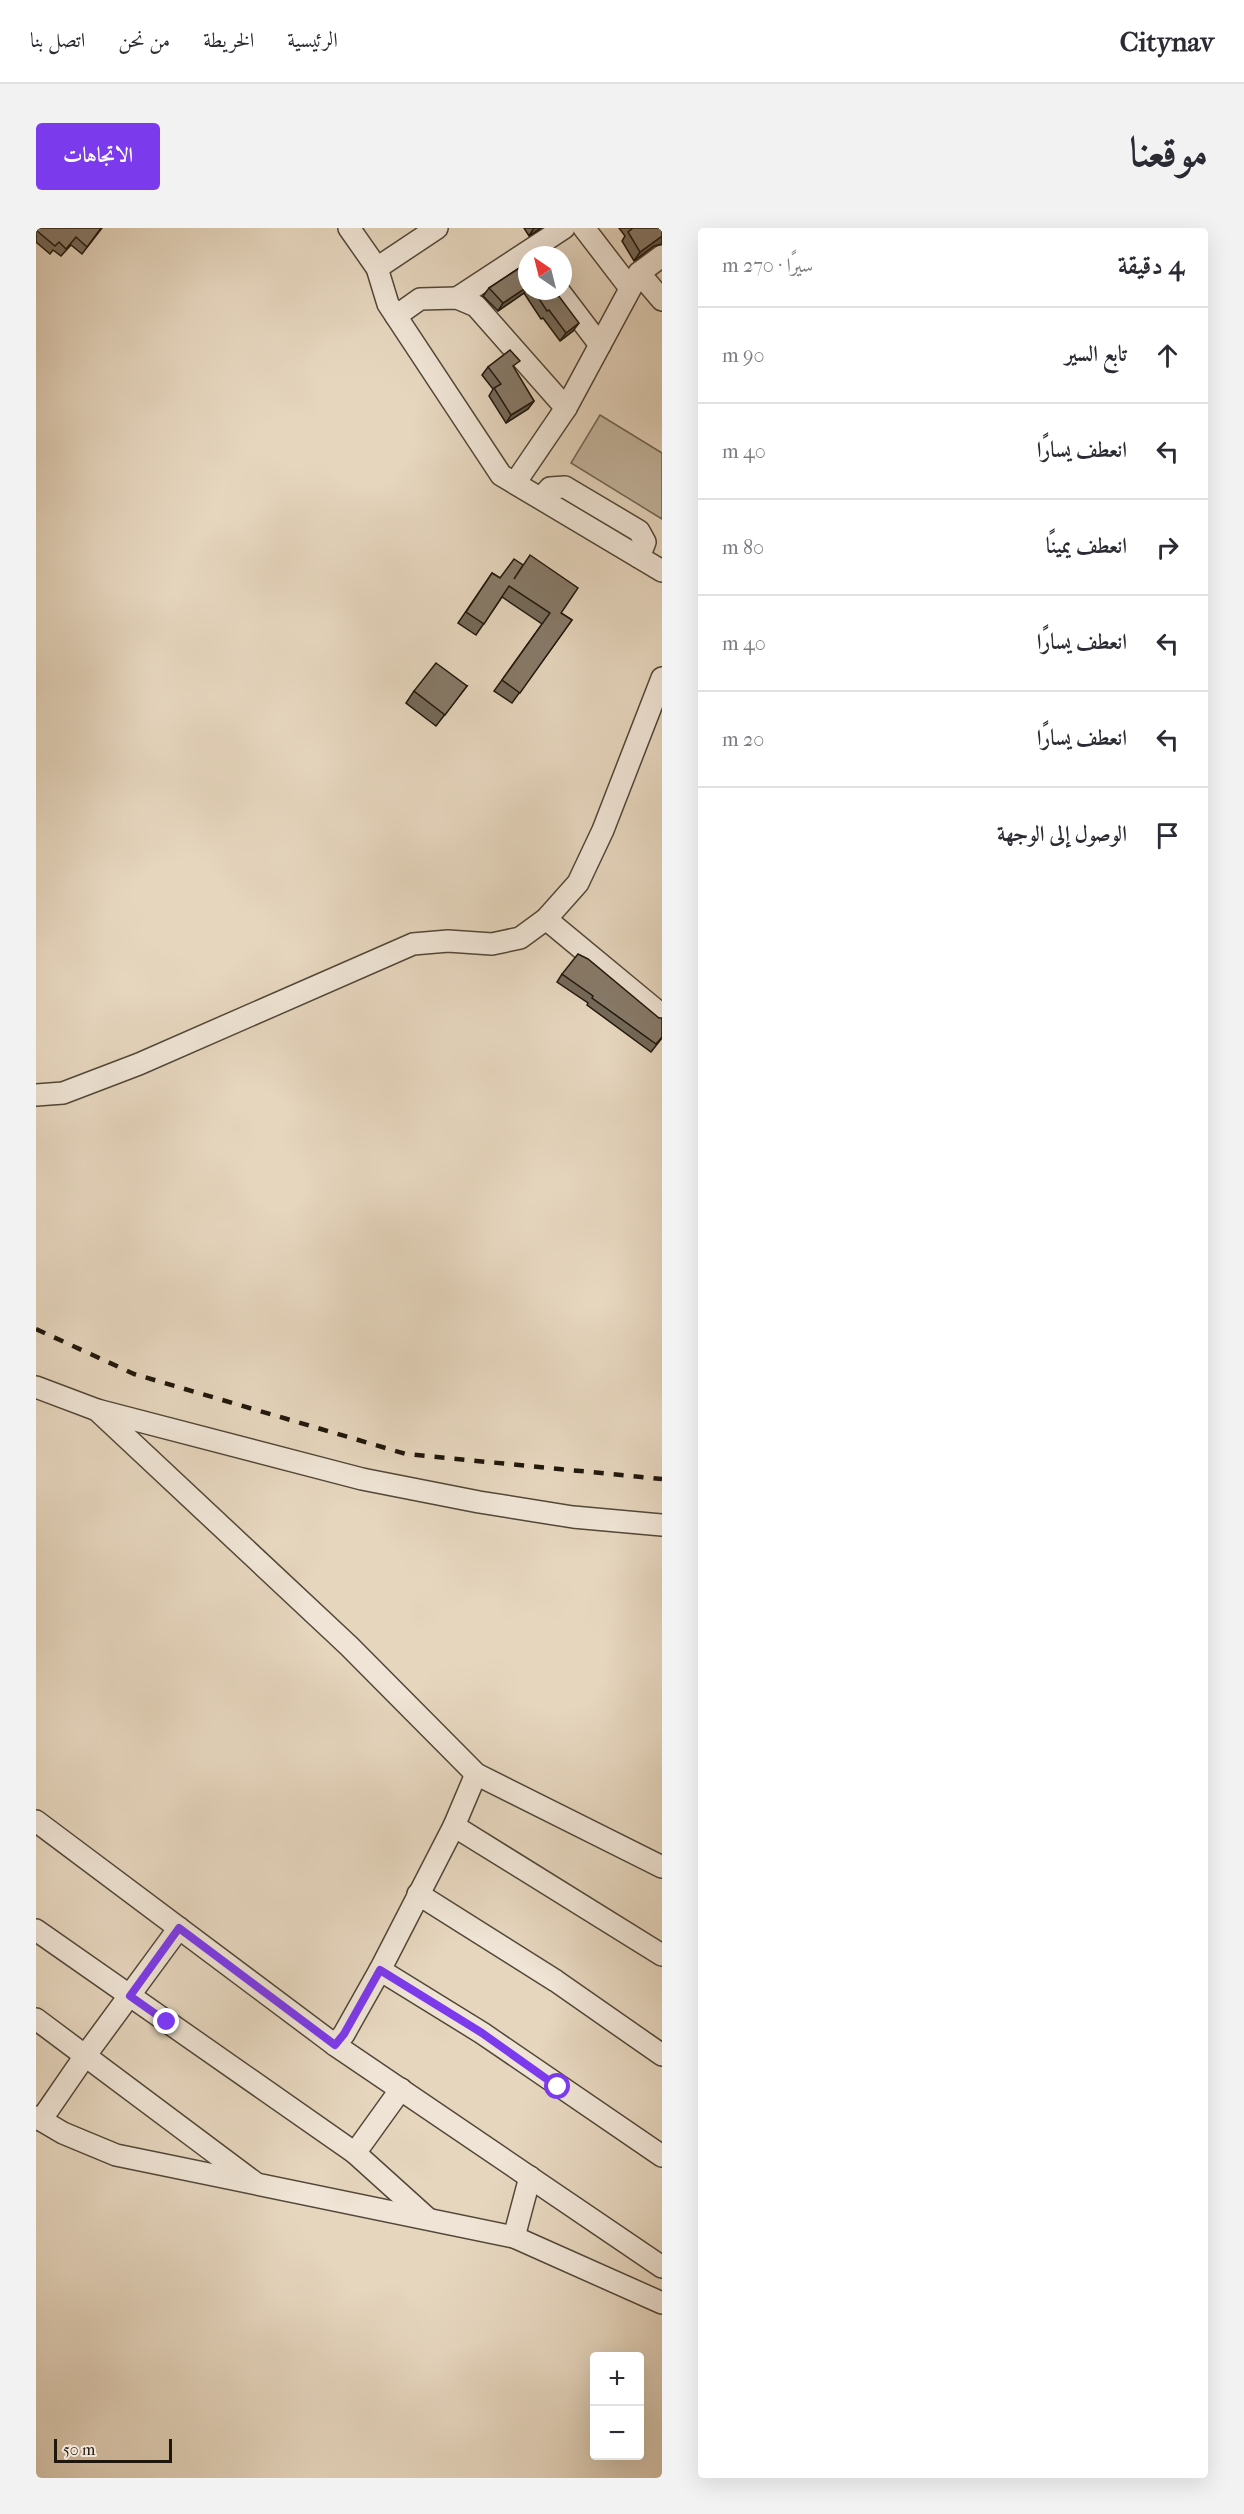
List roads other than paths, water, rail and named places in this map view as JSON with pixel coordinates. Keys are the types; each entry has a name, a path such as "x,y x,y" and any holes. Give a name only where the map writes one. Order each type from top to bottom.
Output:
{"street":[{"path":"349,228 377,268 388,304 501,475 662,571"},
{"path":"377,268 437,228"},
{"path":"540,246 564,228"},
{"path":"584,228 634,280 662,300"},
{"path":"514,483 566,408 634,280 662,256"},
{"path":"457,298 518,260"},
{"path":"396,316 420,299 457,298 476,306 566,408"},
{"path":"566,300 600,345"},
{"path":"36,1095 63,1093 128,1068 413,944 448,941 492,944 520,938 546,919 578,883 603,830 662,678"},
{"path":"546,919 662,1015"},
{"path":"36,1387 97,1410 374,1481 479,1502 573,1517 662,1525"},
{"path":"97,1410 349,1646 476,1774 662,1867"},
{"path":"335,2045 344,2034 380,1970 454,1826 476,1774"},
{"path":"36,1821 335,2045 662,2266"},
{"path":"454,1826 662,1955"},
{"path":"418,1894 556,1981 662,2055"},
{"path":"179,1928 39,2118 63,2133 116,2155 513,2237 662,2303"},
{"path":"36,1930 355,2153 427,2219"},
{"path":"380,1970 482,2033 662,2156"},
{"path":"36,2019 259,2186"},
{"path":"355,2153 401,2089"},
{"path":"513,2237 530,2177"}],"railway":[{"path":"36,1329 134,1374 406,1454 662,1479"}]}
